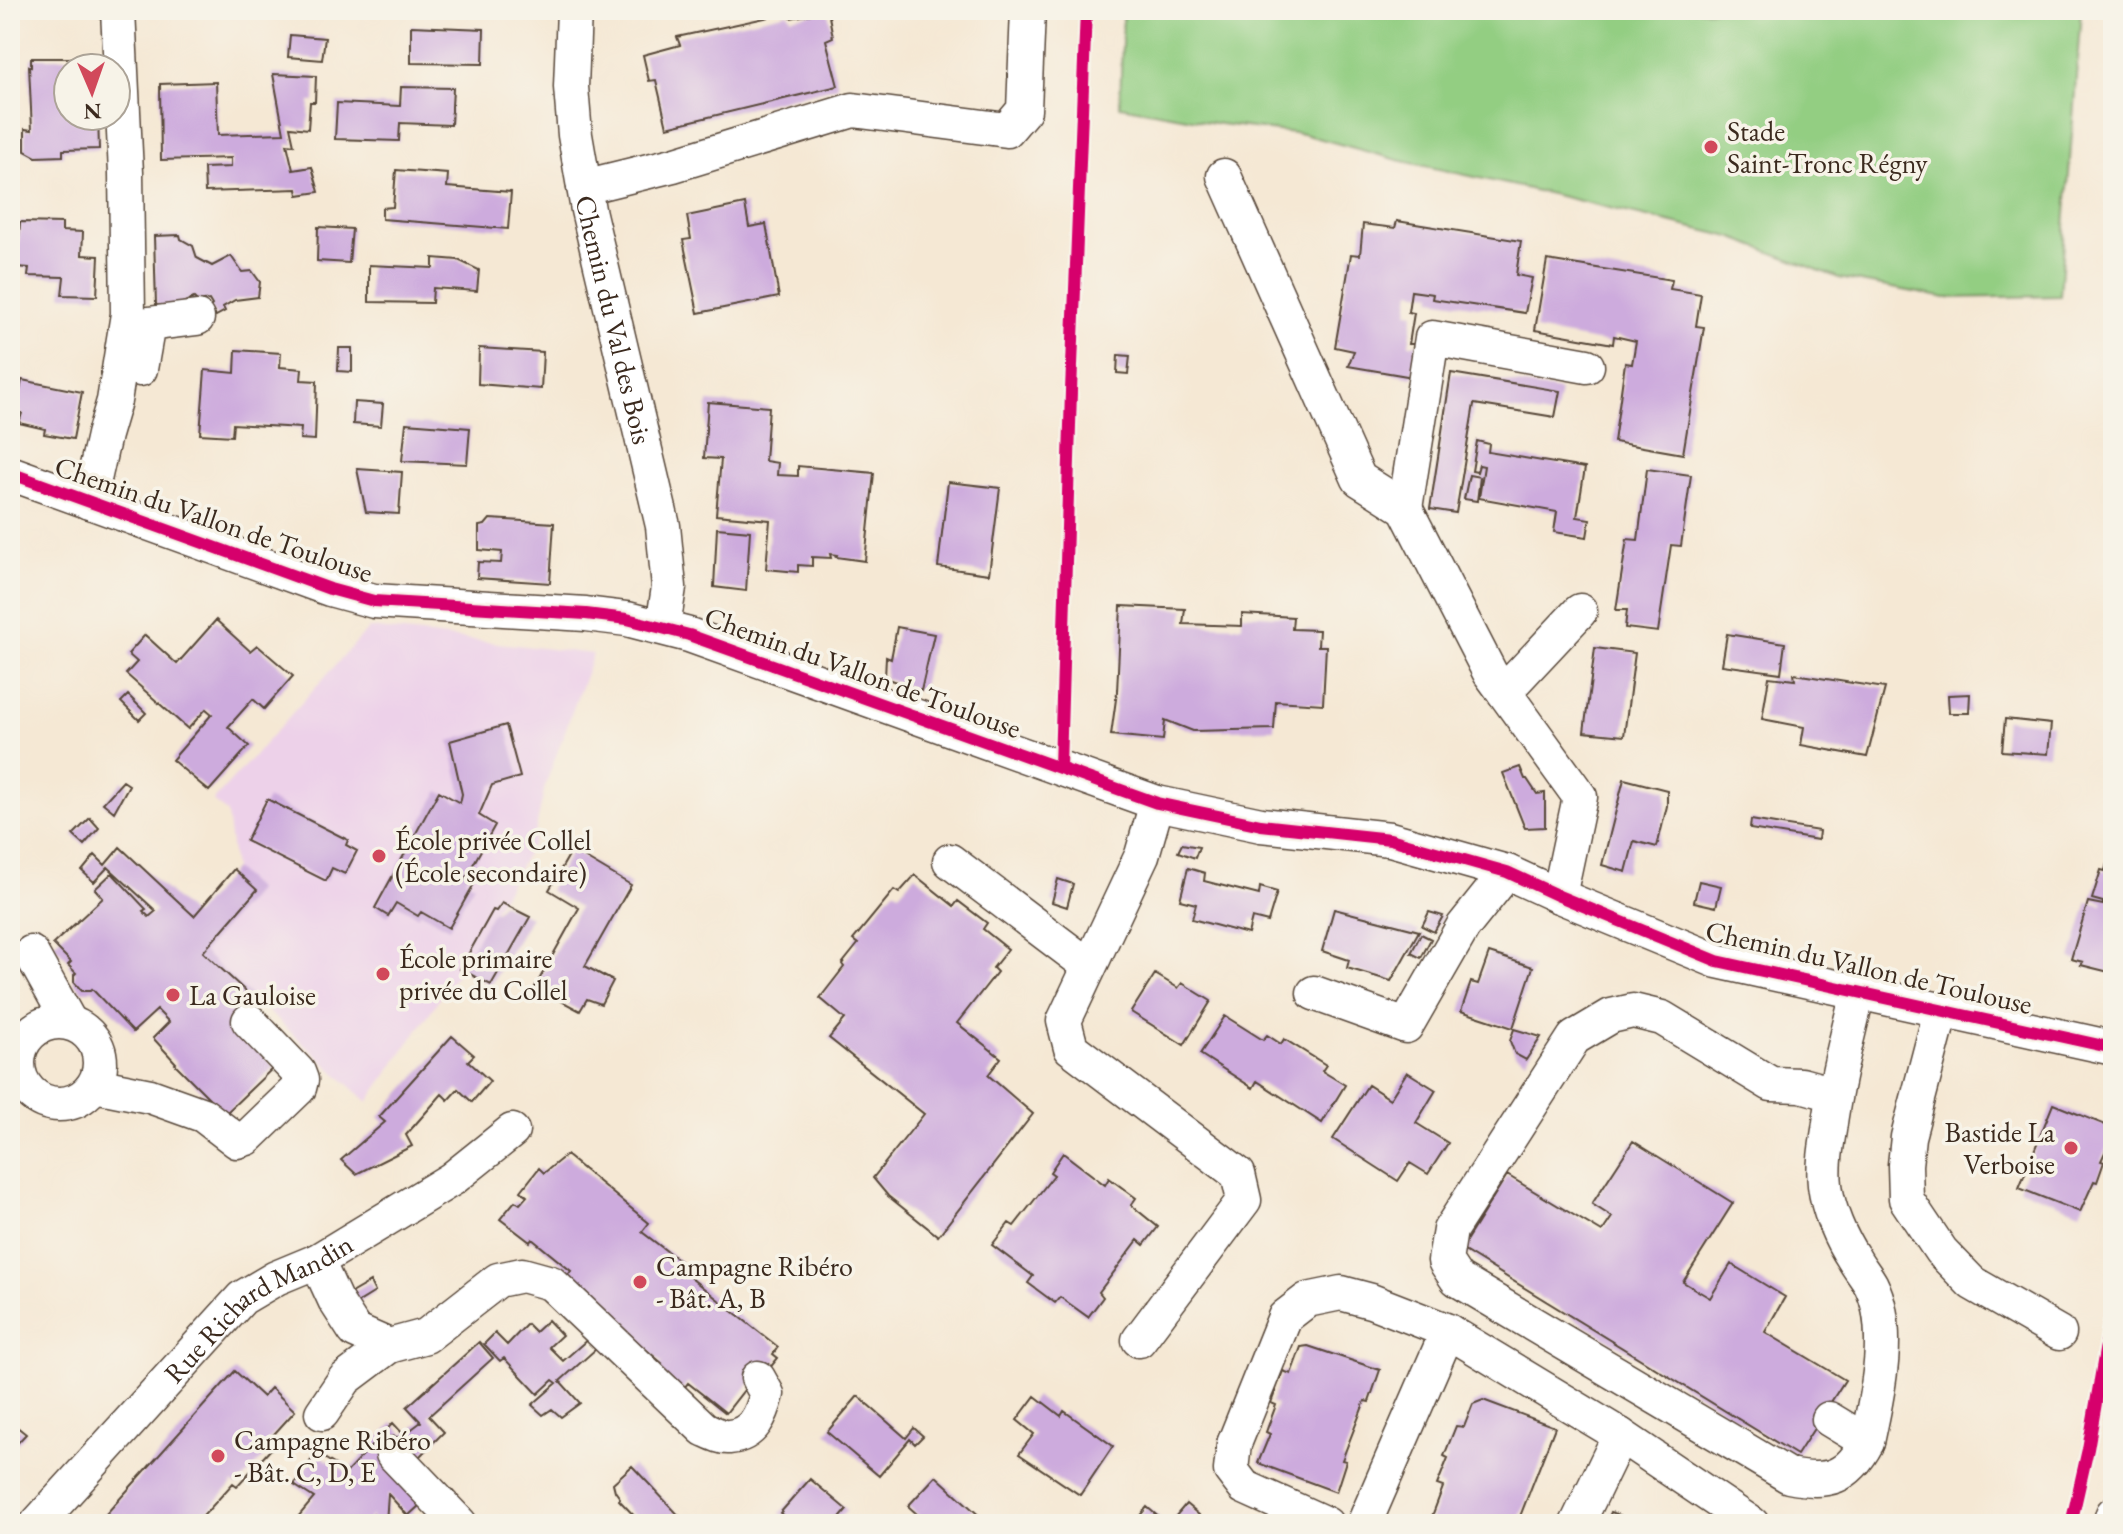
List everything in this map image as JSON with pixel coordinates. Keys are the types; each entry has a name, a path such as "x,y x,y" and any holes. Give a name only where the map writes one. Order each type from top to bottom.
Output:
{"street":[{"path":"93,486 114,401 128,314 126,173 118,10"},
{"name":"Chemin du Val des Bois","path":"574,10 571,87 575,135 584,187 663,526 669,587 663,627"},
{"path":"584,187 673,165 853,110 1007,130 1024,110 1028,10"},
{"path":"1224,176 1359,479 1405,508 1490,673 1580,797 1559,896"},
{"path":"93,486 127,440 148,324 197,318"},
{"path":"1405,508 1432,338 1587,366"},
{"name":"Chemin du Vallon de Toulouse","path":"10,473 93,486 330,589 374,601 586,614 663,627 1157,803 1261,825 1390,839 1507,872 1717,961 2113,1048"},
{"path":"1504,692 1580,611"},
{"path":"1139,1340 1244,1200 1238,1174 1071,1048 1064,1021 1142,855 1157,803"},
{"path":"950,861 1089,966"},
{"path":"1314,993 1406,1026 1463,927 1507,872"},
{"path":"31,953 70,1023"},
{"path":"1834,1094 1801,1085 1771,1084 1662,1018 1633,1011 1611,1016 1574,1038 1450,1230 1445,1261 1457,1279 1789,1476 1810,1480 1829,1479 1847,1470 1859,1458 1867,1442 1882,1359 1879,1311 1871,1285 1851,1256 1835,1224 1825,1188 1824,1165 1834,1094 1858,992"},
{"path":"1941,1011 1908,1137 1906,1199 1941,1251 1972,1283 2059,1333"},
{"path":"95,1085 150,1096 176,1105 203,1115 237,1141 247,1138 299,1088 301,1080 298,1072 249,1021"},
{"path":"55,1022 70,1023 94,1040 100,1056 95,1085 81,1099 64,1105 20,1102 18,1062 21,1046 38,1027 55,1022"},
{"name":"Rue Richard Mandin","path":"37,1524 242,1298 276,1278 317,1261 452,1179 512,1131"},
{"path":"317,1261 335,1300 355,1331 389,1346"},
{"path":"322,1413 345,1379 389,1346 426,1336 498,1280 522,1275 551,1283 704,1429 727,1438 743,1433 761,1418 767,1394 758,1378"},
{"path":"1326,1524 1244,1487 1231,1470 1234,1444 1285,1317 1307,1300 1341,1293 1371,1301 1448,1331 1620,1435 1742,1521"},
{"path":"1364,1524 1448,1331"},
{"path":"1829,1419 1867,1442"},
{"path":"1577,1524 1620,1435"},
{"path":"393,1454 460,1524"},
{"path":"2110,1524 2113,1514"}],"shaded area":[{"name":"École privée Collel (École secondaire)","path":"369,628 593,654 545,786 533,843 460,969 368,1102 180,932 234,869 227,813 213,801"}],"green space":[{"name":"Stade Saint-Tronc Régny","path":"1123,10 2081,10 2060,296 1946,298 1839,278 1731,237 1398,160 1303,134 1220,124 1120,106"}],"building":[{"path":"828,11 833,37 826,40 838,86 667,127 656,80 649,81 643,55 680,45 677,37 788,13 791,18"},
{"path":"411,26 484,29 483,64 411,63"},
{"path":"290,35 325,38 322,60 288,57"},
{"path":"31,58 52,58 52,132 98,132 99,149 63,150 63,156 36,157 25,151 25,129 32,130"},
{"path":"273,74 316,76 315,102 310,102 308,129 290,127 294,145 287,144 293,170 312,167 319,192 298,195 297,189 205,192 204,168 231,167 231,158 161,160 160,84 216,82 218,135 284,133"},
{"path":"401,87 453,88 451,125 400,123 399,141 335,139 337,103 400,106"},
{"path":"396,170 448,174 447,187 511,192 508,229 382,219 382,208 393,207"},
{"path":"745,204 749,227 766,224 779,297 698,313 683,240 691,239 687,216"},
{"path":"1397,221 1521,241 1516,275 1532,278 1525,313 1432,299 1433,294 1411,291 1408,312 1414,313 1409,344 1417,344 1413,377 1348,366 1354,351 1335,347 1351,254 1360,255 1363,224 1395,228"},
{"path":"20,222 62,223 62,231 83,232 82,255 99,256 97,296 62,295 64,277 28,276 29,268 17,267"},
{"path":"318,227 352,229 349,263 317,261"},
{"path":"180,235 181,239 193,246 197,258 212,266 231,256 242,272 252,271 260,282 258,297 235,300 216,316 209,300 198,302 194,298 182,303 180,309 156,305 154,236"},
{"path":"433,258 458,260 479,270 477,291 433,288 432,303 369,302 369,265 433,268"},
{"path":"1547,260 1672,280 1670,289 1701,294 1696,326 1704,327 1683,454 1614,442 1625,363 1632,364 1636,341 1614,336 1613,344 1535,330"},
{"path":"339,348 352,348 352,372 338,371"},
{"path":"479,348 543,352 541,389 478,384"},
{"path":"236,350 281,353 280,367 302,369 301,380 317,381 315,440 300,439 301,428 233,424 232,436 200,434 205,370 235,373"},
{"path":"1118,355 1130,356 1128,374 1117,373"},
{"path":"1451,373 1560,391 1555,417 1474,404 1456,513 1430,509"},
{"path":"22,380 82,392 73,439 44,434 45,429 19,423 22,413 16,412"},
{"path":"354,402 383,404 381,426 353,424"},
{"path":"708,402 769,407 765,461 778,463 777,475 798,476 798,466 874,473 865,561 830,554 831,558 812,557 812,566 798,565 798,572 766,569 770,520 716,515 721,459 704,458"},
{"path":"406,423 470,428 467,464 402,461"},
{"path":"1477,441 1489,444 1488,452 1585,468 1577,517 1590,519 1587,537 1554,532 1557,512 1479,498 1484,466 1479,465 1477,472 1472,471"},
{"path":"357,469 402,472 399,514 366,512"},
{"path":"1647,469 1691,475 1681,546 1671,545 1658,632 1625,628 1627,610 1616,610 1627,539 1638,540"},
{"path":"1469,475 1480,477 1477,501 1464,499"},
{"path":"948,482 1000,488 989,574 938,567"},
{"path":"490,519 554,523 550,583 477,578 478,562 501,563 502,552 479,550 479,526"},
{"path":"717,528 750,531 746,591 714,587"},
{"path":"1121,606 1185,609 1183,624 1242,626 1242,614 1293,617 1292,629 1319,630 1318,646 1326,646 1323,704 1276,701 1274,729 1193,731 1165,720 1163,740 1111,735 1117,692"},
{"path":"216,620 250,651 257,645 293,676 264,709 253,699 228,727 249,746 209,791 172,760 212,714 206,709 188,729 126,674 137,662 128,654 145,635 177,664"},
{"path":"897,627 934,634 921,691 885,678 886,657 891,659"},
{"path":"1727,634 1785,643 1781,673 1722,665"},
{"path":"1595,648 1635,653 1624,736 1584,732"},
{"path":"1794,674 1885,688 1867,757 1801,745 1804,727 1762,719 1769,677 1795,680"},
{"path":"1970,694 1969,713 1949,713 1948,695"},
{"path":"128,695 146,713 139,720 121,702"},
{"path":"2005,719 2051,724 2048,754 2002,751"},
{"path":"506,725 520,777 492,785 479,815 495,825 465,879 474,884 449,928 421,912 418,916 396,903 388,916 375,908 439,791 460,803 462,794 450,741"},
{"path":"1520,767 1537,794 1545,793 1545,827 1524,826 1503,773"},
{"path":"1624,779 1667,790 1667,806 1657,847 1634,841 1626,872 1602,865"},
{"path":"123,781 129,785 114,812 103,803"},
{"path":"267,799 348,840 346,845 357,851 345,874 332,868 326,881 246,841"},
{"path":"90,818 99,828 84,845 73,835"},
{"path":"1751,820 1819,831 1818,840 1750,829"},
{"path":"1182,844 1199,847 1195,858 1178,852"},
{"path":"2112,844 2113,973 2081,965 2083,962 2071,959 2088,902 2103,905 2103,902 2092,899 2101,870 2105,871"},
{"name":"La Gauloise","path":"120,847 194,916 234,869 257,890 203,952 254,999 232,1019 274,1067 225,1114 153,1038 169,1022 157,1010 133,1032 92,989 82,991 74,982 76,973 68,965 71,962 53,944 103,898 95,889 112,873 146,909 143,911 149,917 156,911 108,867 94,882 82,871 95,855 105,865"},
{"path":"572,850 631,885 585,966 613,981 601,1004 587,999 580,1011 535,987 579,908 549,890"},
{"path":"1188,868 1205,873 1204,881 1259,895 1260,887 1277,892 1268,922 1252,918 1248,934 1192,919 1196,904 1180,900"},
{"path":"915,875 954,906 958,901 987,923 983,929 1008,949 993,968 997,972 957,1023 1001,1058 988,1075 1033,1114 938,1236 888,1196 873,1178 924,1114 829,1038 845,1019 820,998 858,944 853,940 894,890 899,893"},
{"path":"1058,879 1073,884 1067,907 1052,902"},
{"path":"1699,881 1721,886 1716,907 1694,902"},
{"path":"502,903 530,917 491,985 460,969 493,910 496,911"},
{"path":"1334,909 1419,931 1391,981 1347,968 1349,960 1322,951"},
{"path":"1429,912 1443,916 1434,932 1422,926"},
{"path":"1421,934 1431,939 1421,958 1411,953"},
{"path":"1489,953 1533,967 1513,1028 1461,1011 1471,982 1478,984"},
{"path":"1155,974 1178,988 1182,983 1211,1001 1184,1045 1131,1012"},
{"path":"1225,1016 1263,1040 1267,1035 1281,1044 1284,1039 1326,1065 1322,1071 1345,1085 1322,1123 1257,1081 1253,1088 1200,1054"},
{"path":"1514,1029 1541,1037 1526,1060 1515,1054 1510,1041"},
{"path":"452,1036 474,1055 468,1061 490,1081 472,1102 458,1089 448,1100 442,1094 406,1135 412,1146 356,1174 341,1160 385,1122 379,1117"},
{"path":"1407,1072 1436,1090 1416,1123 1448,1143 1428,1174 1410,1163 1398,1181 1333,1139 1368,1085 1390,1099"},
{"name":"Bastide La Verboise","path":"2053,1104 2113,1128 2097,1182 2094,1181 2080,1212 2019,1188"},
{"path":"1633,1141 1733,1203 1683,1282 1710,1298 1731,1264 1785,1297 1765,1332 1845,1380 1797,1455 1461,1249 1507,1175 1602,1232 1612,1217 1592,1204"},
{"path":"1063,1153 1105,1185 1109,1178 1136,1198 1131,1205 1158,1227 1144,1245 1138,1240 1099,1292 1103,1297 1088,1317 1060,1297 1055,1303 1028,1283 1033,1276 992,1245 1009,1223 1014,1226 1054,1175 1050,1172"},
{"name":"Campagne Ribéro - Bât. A, B","path":"566,1155 649,1223 642,1232 681,1262 677,1267 778,1347 773,1354 778,1358 764,1375 759,1371 726,1413 688,1383 681,1392 655,1371 662,1363 564,1280 571,1271 532,1239 530,1242 500,1219 515,1201 520,1204 527,1196 521,1191 539,1168 544,1173"},
{"path":"370,1282 375,1292 357,1303 351,1293"},
{"path":"548,1320 562,1335 549,1347 563,1361 588,1339 596,1349 560,1381 580,1403 561,1417 552,1409 543,1415 532,1405 557,1383 553,1380 538,1394 504,1358 500,1361 484,1344 495,1333 507,1345 527,1324 535,1332"},
{"path":"479,1342 493,1358 429,1416 444,1432 417,1459 421,1504 408,1516 388,1494 386,1523 371,1521 372,1515 364,1524 292,1524 314,1498 294,1485 316,1453 347,1472 393,1423 404,1435 421,1422 407,1407"},
{"path":"1308,1346 1380,1370 1342,1460 1346,1461 1336,1492 1258,1463 1270,1434 1266,1432 1276,1405 1271,1403 1283,1371 1291,1374 1301,1347"},
{"name":"Campagne Ribéro - Bât. C, D, E","path":"235,1371 263,1397 271,1388 295,1411 266,1443 272,1448 237,1486 233,1483 196,1524 97,1524"},
{"path":"858,1396 906,1438 914,1428 923,1436 915,1444 910,1439 879,1476 827,1432"},
{"path":"1035,1396 1061,1416 1064,1411 1113,1446 1080,1495 1019,1454 1034,1434 1017,1420"},
{"path":"1483,1400 1555,1427 1517,1524 1445,1524 1431,1519 1443,1487 1437,1485 1448,1458 1444,1456 1456,1426 1464,1427 1473,1404"},
{"path":"10,1416 14,1419 11,1422 26,1434 10,1451"},
{"path":"632,1466 687,1524 642,1524 619,1500 613,1483"},
{"path":"936,1476 984,1520 980,1524 928,1524 908,1506"},
{"path":"810,1479 847,1510 835,1524 793,1524 780,1513"},
{"path":"1186,1504 1199,1515 1192,1524 1169,1524"},
{"path":"1147,1507 1167,1524 1133,1524"},
{"path":"1611,1512 1643,1524 1606,1524"}],"cycle path":[{"path":"1060,767 1086,10"},
{"path":"10,473 330,589 374,601 627,619 689,635 1157,803 1261,825 1390,839 1507,872 1717,961 2113,1048"},
{"path":"2071,1524 2113,1317"}],"place":[{"name":"Stade Saint-Tronc Régny","path":"1711,147"},
{"name":"École privée Collel (École secondaire)","path":"379,856"},
{"name":"École primaire privée du Collel","path":"383,974"},
{"name":"La Gauloise","path":"173,995"},
{"name":"Bastide La Verboise","path":"2071,1148"},
{"name":"Campagne Ribéro - Bât. A, B","path":"640,1282"},
{"name":"Campagne Ribéro - Bât. C, D, E","path":"218,1456"}]}
